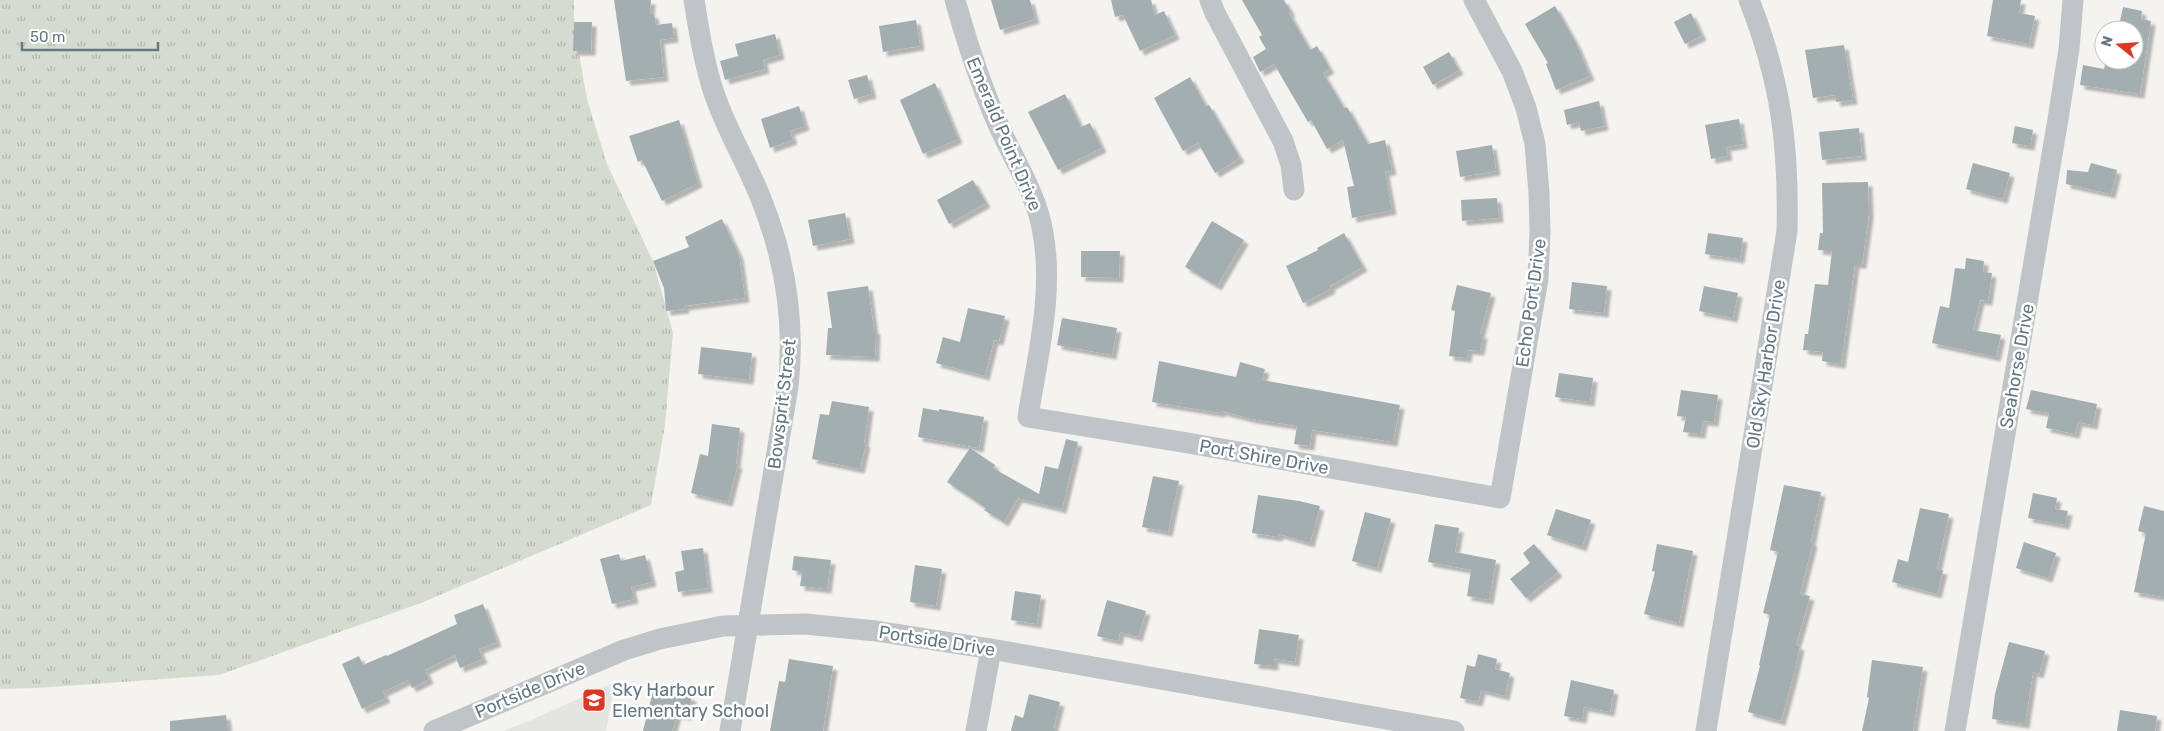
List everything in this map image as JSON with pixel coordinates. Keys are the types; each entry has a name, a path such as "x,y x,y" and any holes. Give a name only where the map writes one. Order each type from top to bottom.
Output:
{"street":[{"name":"Bowsprit Street","path":"694,0 701,46 714,92 731,137 763,202 774,235 789,305 791,332 788,387 730,731"},
{"name":"Emerald Point Drive","path":"955,0 971,56 994,116 1030,189 1043,232 1046,255 1045,300 1028,418"},
{"path":"1210,0 1283,140 1291,165 1294,190"},
{"name":"Echo Port Drive","path":"1474,0 1512,71 1526,108 1535,144 1539,193 1538,279 1500,498"},
{"name":"Old Sky Harbor Drive","path":"1706,731 1788,231 1789,180 1785,129 1775,79 1761,30 1749,0"},
{"name":"Seahorse Drive","path":"1955,731 2058,119 2069,49 2073,0"},
{"name":"Port Shire Drive","path":"1028,418 1188,443 1500,498"},
{"name":"Portside Drive","path":"434,731 624,650 660,639 722,626 826,624 991,649 1454,731"},
{"path":"976,731 991,649"}],"shaded area":[{"name":"Sky Harbour Elementary School","path":"615,682 606,731 503,731 536,718"}],"green space":[{"path":"0,0 574,0 574,26 587,99 607,164 653,261 673,333 665,425 651,505 421,603 219,675 0,689"}],"building":[{"path":"614,0 651,0 650,14 654,14 656,25 672,23 674,38 660,40 664,77 626,81"},
{"path":"991,0 1030,0 1035,19 1000,30"},
{"path":"1111,0 1151,0 1155,15 1164,11 1175,35 1140,51 1123,15 1115,17"},
{"path":"1242,0 1284,0 1291,12 1289,13 1310,50 1317,46 1330,69 1323,73 1344,108 1347,107 1368,144 1385,140 1392,170 1385,172 1392,210 1352,218 1347,187 1354,186 1343,140 1327,149 1311,120 1308,122 1274,64 1260,72 1253,57 1266,49 1259,37 1262,35"},
{"path":"1993,0 2021,0 2019,13 2035,16 2029,44 1987,36"},
{"path":"1555,6 1576,43 1590,76 1556,90 1546,64 1548,63 1525,24"},
{"path":"2123,7 2142,11 2141,19 2151,21 2144,67 2144,20 2120,20"},
{"path":"1691,13 1702,36 1685,44 1674,22"},
{"path":"916,20 920,46 883,52 879,26"},
{"path":"574,22 592,22 591,51 573,51"},
{"path":"775,34 780,55 763,60 765,69 725,80 720,61 738,56 735,44"},
{"path":"1844,45 1853,100 1836,102 1835,95 1813,98 1805,50"},
{"path":"1449,52 1459,70 1433,85 1423,67"},
{"path":"2083,65 2094,67 2094,70 2144,70 2140,94 2080,85"},
{"path":"867,75 872,94 854,99 848,80"},
{"path":"1190,77 1206,106 1209,105 1240,158 1215,173 1198,143 1183,151 1154,98"},
{"path":"935,83 958,139 923,154 900,100"},
{"path":"1065,94 1081,127 1090,123 1102,148 1058,170 1028,112"},
{"path":"1599,101 1604,126 1581,131 1579,122 1567,125 1564,110"},
{"path":"799,106 805,126 790,131 793,140 770,148 761,119"},
{"path":"1739,119 1743,144 1726,147 1728,156 1711,159 1705,125"},
{"path":"679,120 698,183 662,201 642,160 638,162 629,136"},
{"path":"2015,126 2033,130 2030,146 2012,143"},
{"path":"1859,128 1862,156 1822,160 1819,132"},
{"path":"1492,145 1496,171 1460,177 1456,151"},
{"path":"1973,163 2010,173 2003,199 1966,189"},
{"path":"2091,163 2117,170 2111,194 2066,184 2067,170 2088,172"},
{"path":"973,180 986,203 949,224 937,200"},
{"path":"1868,182 1869,214 1862,264 1855,264 1841,364 1822,361 1823,352 1803,350 1805,334 1808,334 1815,284 1828,285 1832,251 1818,250 1820,233 1823,233 1822,183"},
{"path":"1497,198 1499,218 1462,221 1461,200"},
{"path":"845,213 850,239 813,246 808,220"},
{"path":"722,219 739,255 745,298 684,306 685,309 666,311 664,288 653,261 689,247 685,237"},
{"path":"1212,221 1244,240 1217,286 1185,267"},
{"path":"1344,233 1363,267 1330,286 1331,289 1303,303 1286,266 1318,250 1317,248"},
{"path":"1708,233 1743,238 1740,259 1705,254"},
{"path":"1081,251 1120,251 1119,278 1081,277"},
{"path":"1966,258 1984,261 1983,272 1992,273 1988,301 1980,300 1973,330 2001,335 1996,357 1932,343 1940,306 1949,308 1955,268 1965,269"},
{"path":"1572,282 1607,286 1604,313 1569,309"},
{"path":"1457,285 1491,293 1480,334 1483,334 1480,351 1468,350 1467,358 1449,356 1455,311 1451,310"},
{"path":"868,286 874,330 876,330 875,357 826,355 828,328 832,328 827,292"},
{"path":"1704,286 1738,293 1733,318 1699,311"},
{"path":"968,308 1005,316 999,341 994,340 985,376 936,363 943,337 960,342"},
{"path":"1062,318 1117,328 1112,355 1057,345"},
{"path":"701,347 752,353 749,380 698,374"},
{"path":"1159,361 1236,377 1240,362 1265,369 1262,380 1400,405 1393,442 1312,430 1310,446 1294,444 1297,426 1252,419 1221,411 1221,413 1152,402"},
{"path":"1559,373 1593,378 1590,402 1555,397"},
{"path":"1681,390 1718,395 1714,422 1703,421 1701,434 1683,432 1686,417 1677,416"},
{"path":"2031,390 2097,404 2093,425 2078,422 2075,434 2046,428 2049,413 2026,409"},
{"path":"832,401 869,407 864,443 866,443 860,469 812,459 820,414 829,415"},
{"path":"923,408 984,417 979,448 918,437"},
{"path":"712,424 740,428 736,464 738,464 728,502 691,493 700,454 708,456"},
{"path":"1066,439 1078,442 1062,509 1018,498 1004,522 984,510 986,508 947,482 970,448 995,465 993,468 1039,494 1045,466 1058,469"},
{"path":"1153,476 1179,481 1168,532 1142,527"},
{"path":"1784,485 1821,492 1811,542 1813,542 1800,594 1810,596 1796,645 1800,646 1781,721 1748,712 1760,666 1770,615 1763,613 1778,552 1770,550"},
{"path":"2033,493 2057,498 2055,509 2068,511 2065,525 2028,518"},
{"path":"1258,495 1320,506 1310,543 1279,534 1278,537 1252,533"},
{"path":"2144,506 2164,511 2164,597 2134,592 2146,533 2138,531"},
{"path":"1920,508 1949,514 1937,569 1943,570 1937,594 1892,582 1898,559 1908,562"},
{"path":"1556,509 1591,520 1582,547 1547,535"},
{"path":"1365,512 1391,519 1377,568 1352,561"},
{"path":"1435,524 1459,528 1455,552 1496,560 1489,600 1467,596 1471,570 1428,562"},
{"path":"2024,542 2056,553 2048,578 2016,568"},
{"path":"1534,544 1558,572 1526,598 1510,579 1530,563 1523,553"},
{"path":"1657,544 1693,551 1679,623 1644,614 1655,572 1652,571"},
{"path":"703,548 708,588 678,592 675,572 684,570 681,551"},
{"path":"619,554 621,561 645,555 652,582 631,587 634,599 612,604 600,559"},
{"path":"794,556 831,560 827,589 800,586 802,572 792,570"},
{"path":"915,565 942,569 936,606 910,602"},
{"path":"1015,591 1041,595 1037,624 1011,620"},
{"path":"1107,600 1146,611 1138,637 1120,632 1118,641 1097,636"},
{"path":"483,604 497,642 479,649 483,659 460,668 455,655 425,670 429,679 412,688 408,680 383,692 386,698 362,709 342,664 359,656 363,665 387,656 457,624 454,615"},
{"path":"1259,629 1299,635 1295,662 1274,659 1274,666 1254,664"},
{"path":"2009,642 2045,651 2039,674 2033,672 2025,724 1992,719 1995,694"},
{"path":"1478,654 1497,659 1495,669 1510,673 1505,696 1481,690 1478,702 1460,698 1467,665 1475,667"},
{"path":"789,659 833,666 823,731 770,731 779,681 785,682"},
{"path":"1872,660 1923,667 1913,731 1862,731 1869,698 1867,697"},
{"path":"1571,680 1614,690 1610,712 1584,707 1582,719 1564,716"},
{"path":"654,687 692,697 687,716 677,714 672,731 643,731"},
{"path":"1029,694 1060,702 1054,726 1055,731 1011,731 1015,715 1023,718"},
{"path":"2120,710 2157,716 2155,731 2117,731"},
{"path":"226,715 228,731 170,731 170,721"}],"place":[{"name":"Sky Harbour Elementary School","path":"594,700"}]}
